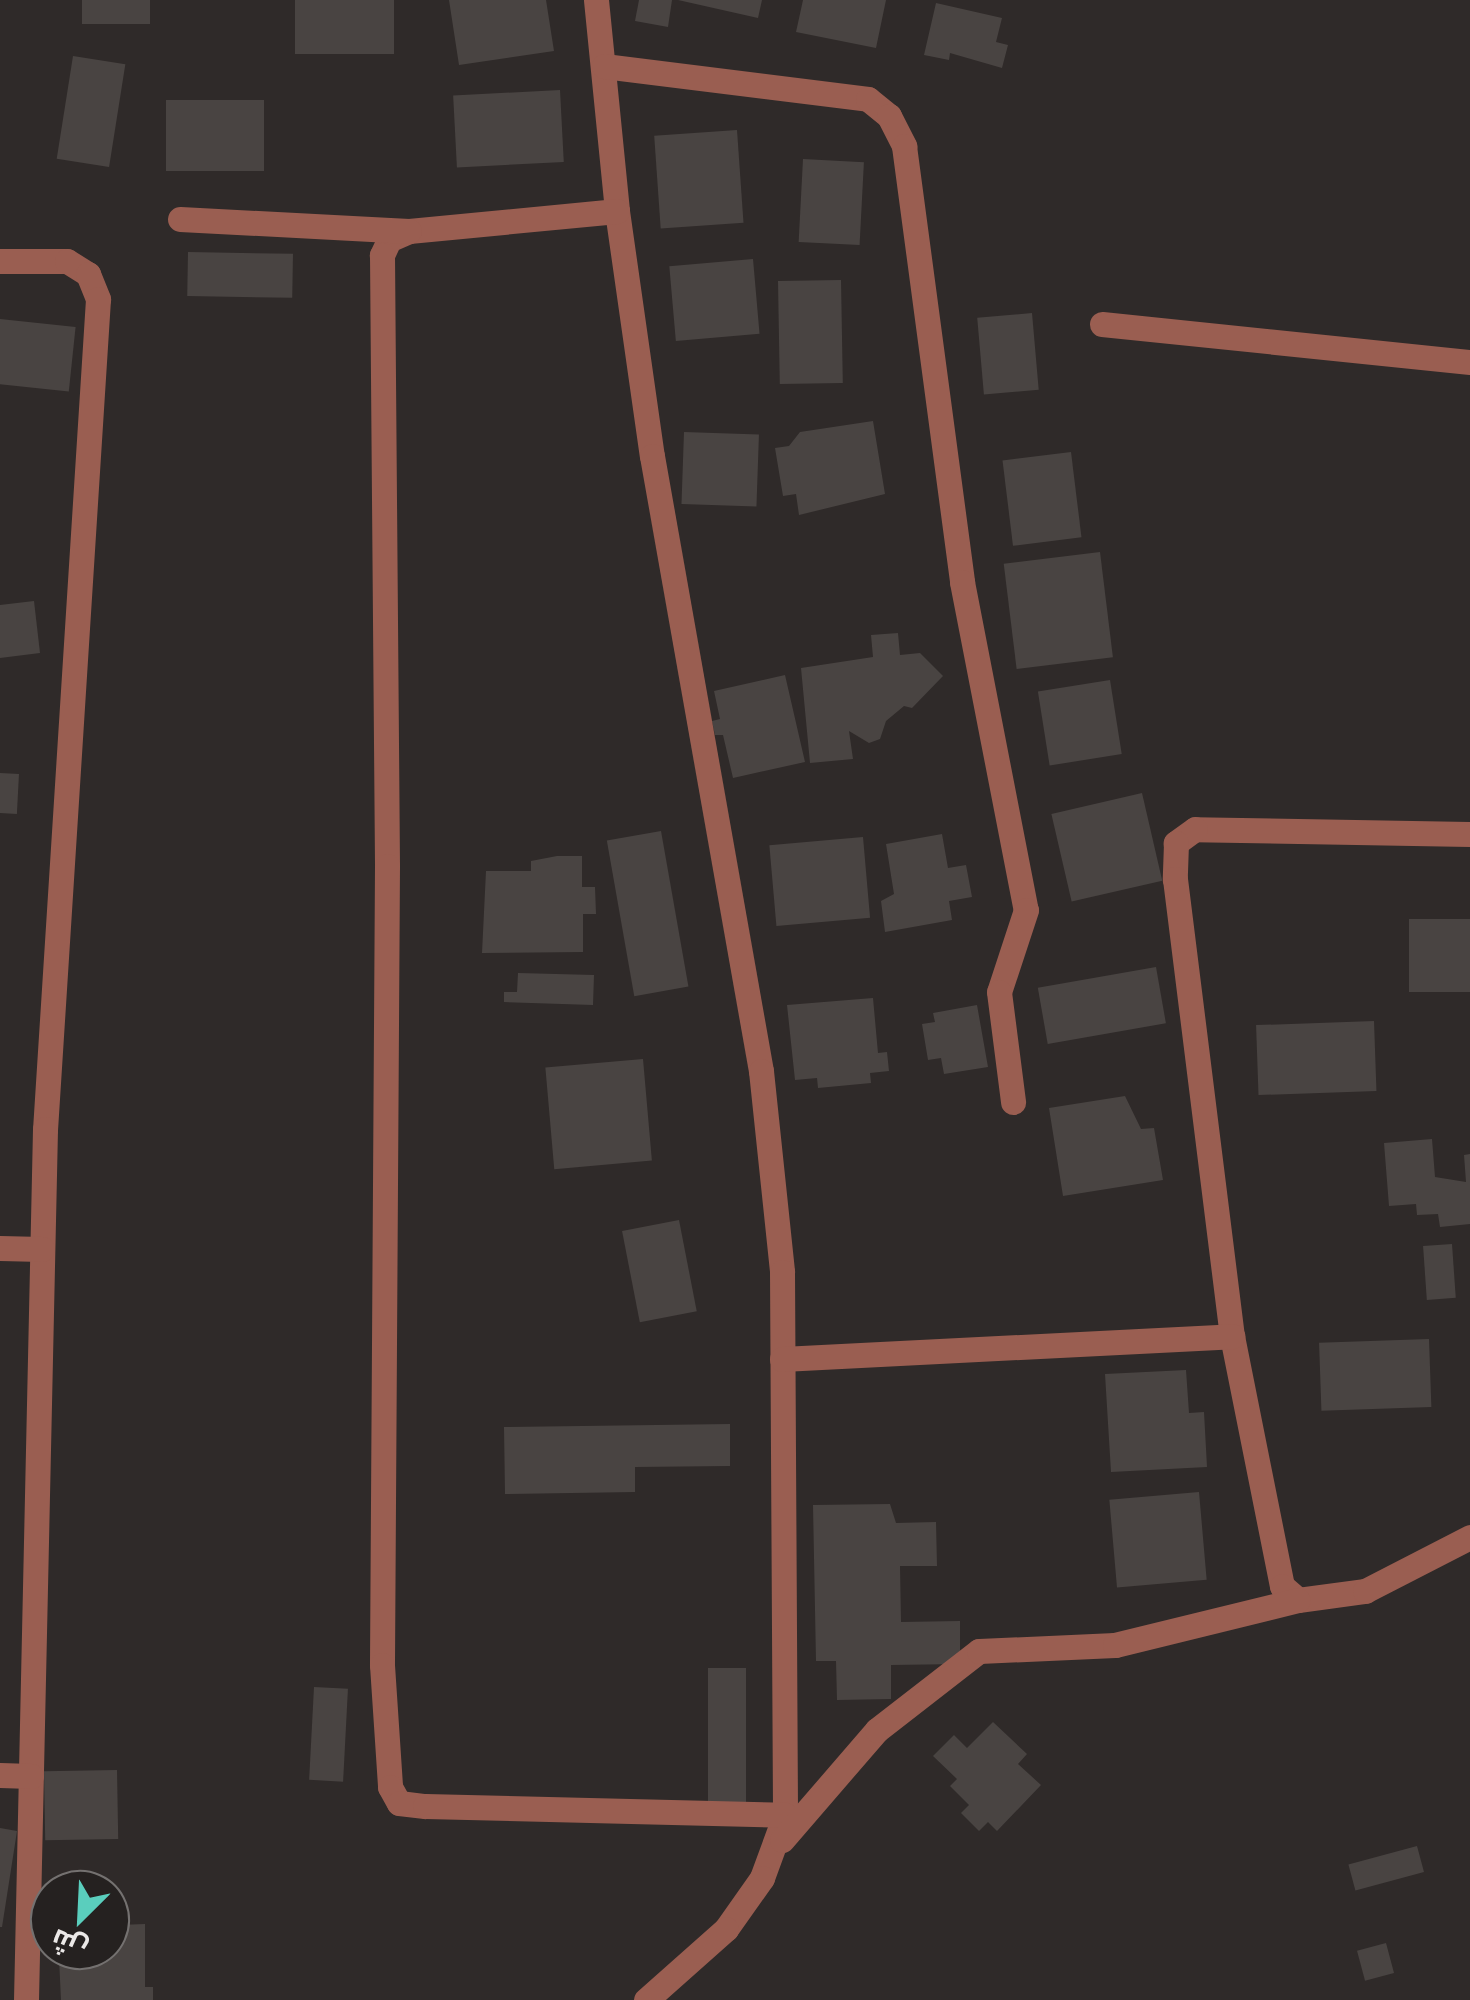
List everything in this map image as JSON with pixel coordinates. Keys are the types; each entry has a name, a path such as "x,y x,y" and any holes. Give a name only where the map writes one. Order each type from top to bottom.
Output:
{"street":[{"path":"596,0 616,212 652,456 761,1071 782,1272 785,1815 777,1847"},
{"path":"604,66 868,99 889,116 904,146 962,582 1026,910 999,992 1013,1102"},
{"path":"180,219 409,231 616,212"},
{"path":"409,231 389,240 382,256 388,866 382,1666 390,1787 400,1803 424,1806 785,1815"},
{"path":"0,261 67,261 88,274 98,300 42,1250 26,2000"},
{"path":"1102,324 1338,344 1470,362"},
{"path":"1298,1600 1282,1586 1232,1336 1175,879 1176,843 1195,829 1470,834"},
{"path":"0,1248 42,1250"},
{"path":"782,1359 1232,1336"},
{"path":"646,2000 726,1929 777,1847 877,1730 979,1651 1116,1645 1298,1600 1365,1591 1470,1537"},
{"path":"0,1774 31,1776"}],"building":[{"path":"82,0 150,0 150,24 82,24"},
{"path":"295,0 394,0 394,54 295,54"},
{"path":"449,0 546,0 554,51 459,65"},
{"path":"639,0 672,0 668,27 635,21"},
{"path":"678,0 762,0 758,18"},
{"path":"803,0 886,0 876,48 796,32"},
{"path":"936,3 1002,18 996,42 1008,45 1002,68 950,53 949,60 924,55"},
{"path":"73,56 125,64 109,167 57,159"},
{"path":"560,90 564,162 457,168 453,96"},
{"path":"166,100 264,100 264,171 166,171"},
{"path":"737,130 743,223 661,229 654,136"},
{"path":"803,159 864,162 860,245 799,242"},
{"path":"188,252 293,254 292,298 187,296"},
{"path":"753,259 760,334 676,341 669,266"},
{"path":"841,280 843,383 780,384 778,281"},
{"path":"1032,313 1039,390 984,395 977,318"},
{"path":"0,319 76,327 69,392 0,384"},
{"path":"873,421 885,494 799,515 796,494 783,496 775,448 789,446 800,432"},
{"path":"684,432 759,435 756,507 681,504"},
{"path":"1071,452 1081,537 1013,546 1003,460"},
{"path":"1100,552 1113,657 1017,669 1004,564"},
{"path":"34,601 40,653 0,658 0,605"},
{"path":"898,633 900,655 920,653 943,676 912,708 904,706 886,721 880,739 869,743 849,731 853,759 810,763 801,668 873,657 871,635"},
{"path":"785,675 805,762 733,778 723,735 715,735 712,721 720,719 714,691"},
{"path":"1110,680 1122,754 1050,765 1038,691"},
{"path":"0,773 19,774 17,814 0,813"},
{"path":"1142,793 1162,881 1072,902 1051,814"},
{"path":"661,831 688,987 634,996 607,841"},
{"path":"942,834 948,868 966,865 972,897 949,901 952,920 885,932 881,901 894,894 886,844"},
{"path":"863,837 870,918 776,926 769,845"},
{"path":"582,856 582,887 595,887 596,914 583,914 583,952 482,953 486,871 531,871 531,861"},
{"path":"1409,919 1470,919 1470,992 1409,992"},
{"path":"1156,967 1166,1023 1048,1044 1038,988"},
{"path":"518,973 594,975 593,1005 504,1002 504,992 517,992"},
{"path":"873,998 878,1053 887,1052 889,1071 870,1073 871,1083 818,1088 817,1078 795,1080 787,1005"},
{"path":"977,1005 988,1067 944,1074 941,1058 928,1060 922,1024 935,1022 933,1013"},
{"path":"1374,1021 1376,1091 1259,1095 1256,1025"},
{"path":"643,1059 652,1161 554,1169 545,1068"},
{"path":"1125,1096 1141,1129 1154,1128 1163,1180 1063,1196 1049,1108"},
{"path":"1432,1139 1435,1177 1466,1182 1464,1155 1470,1154 1470,1224 1440,1227 1438,1214 1417,1215 1416,1204 1389,1206 1384,1143"},
{"path":"679,1220 697,1311 640,1322 622,1231"},
{"path":"1452,1244 1456,1298 1427,1300 1423,1246"},
{"path":"1429,1339 1431,1407 1321,1411 1319,1343"},
{"path":"1186,1370 1189,1413 1204,1412 1207,1467 1111,1472 1105,1374"},
{"path":"730,1424 730,1466 635,1467 635,1492 505,1494 504,1427"},
{"path":"1199,1492 1207,1580 1117,1588 1109,1500"},
{"path":"890,1504 896,1523 936,1522 937,1566 900,1566 901,1622 960,1621 960,1664 891,1665 891,1699 837,1700 836,1661 816,1661 813,1505"},
{"path":"708,1668 746,1668 746,1803 708,1803"},
{"path":"314,1687 348,1689 343,1782 309,1780"},
{"path":"993,1722 1027,1754 1018,1764 1041,1785 997,1831 988,1822 979,1831 961,1813 969,1805 950,1786 957,1779 933,1756 954,1735 967,1748"},
{"path":"117,1770 118,1839 45,1840 44,1771"},
{"path":"0,1828 17,1831 2,1927 0,1927"},
{"path":"1417,1846 1424,1872 1355,1890 1348,1864"},
{"path":"145,1924 145,1987 153,1987 153,2000 61,2000 60,1970 130,1970 130,1925"},
{"path":"1386,1943 1394,1973 1365,1981 1357,1951"}]}
